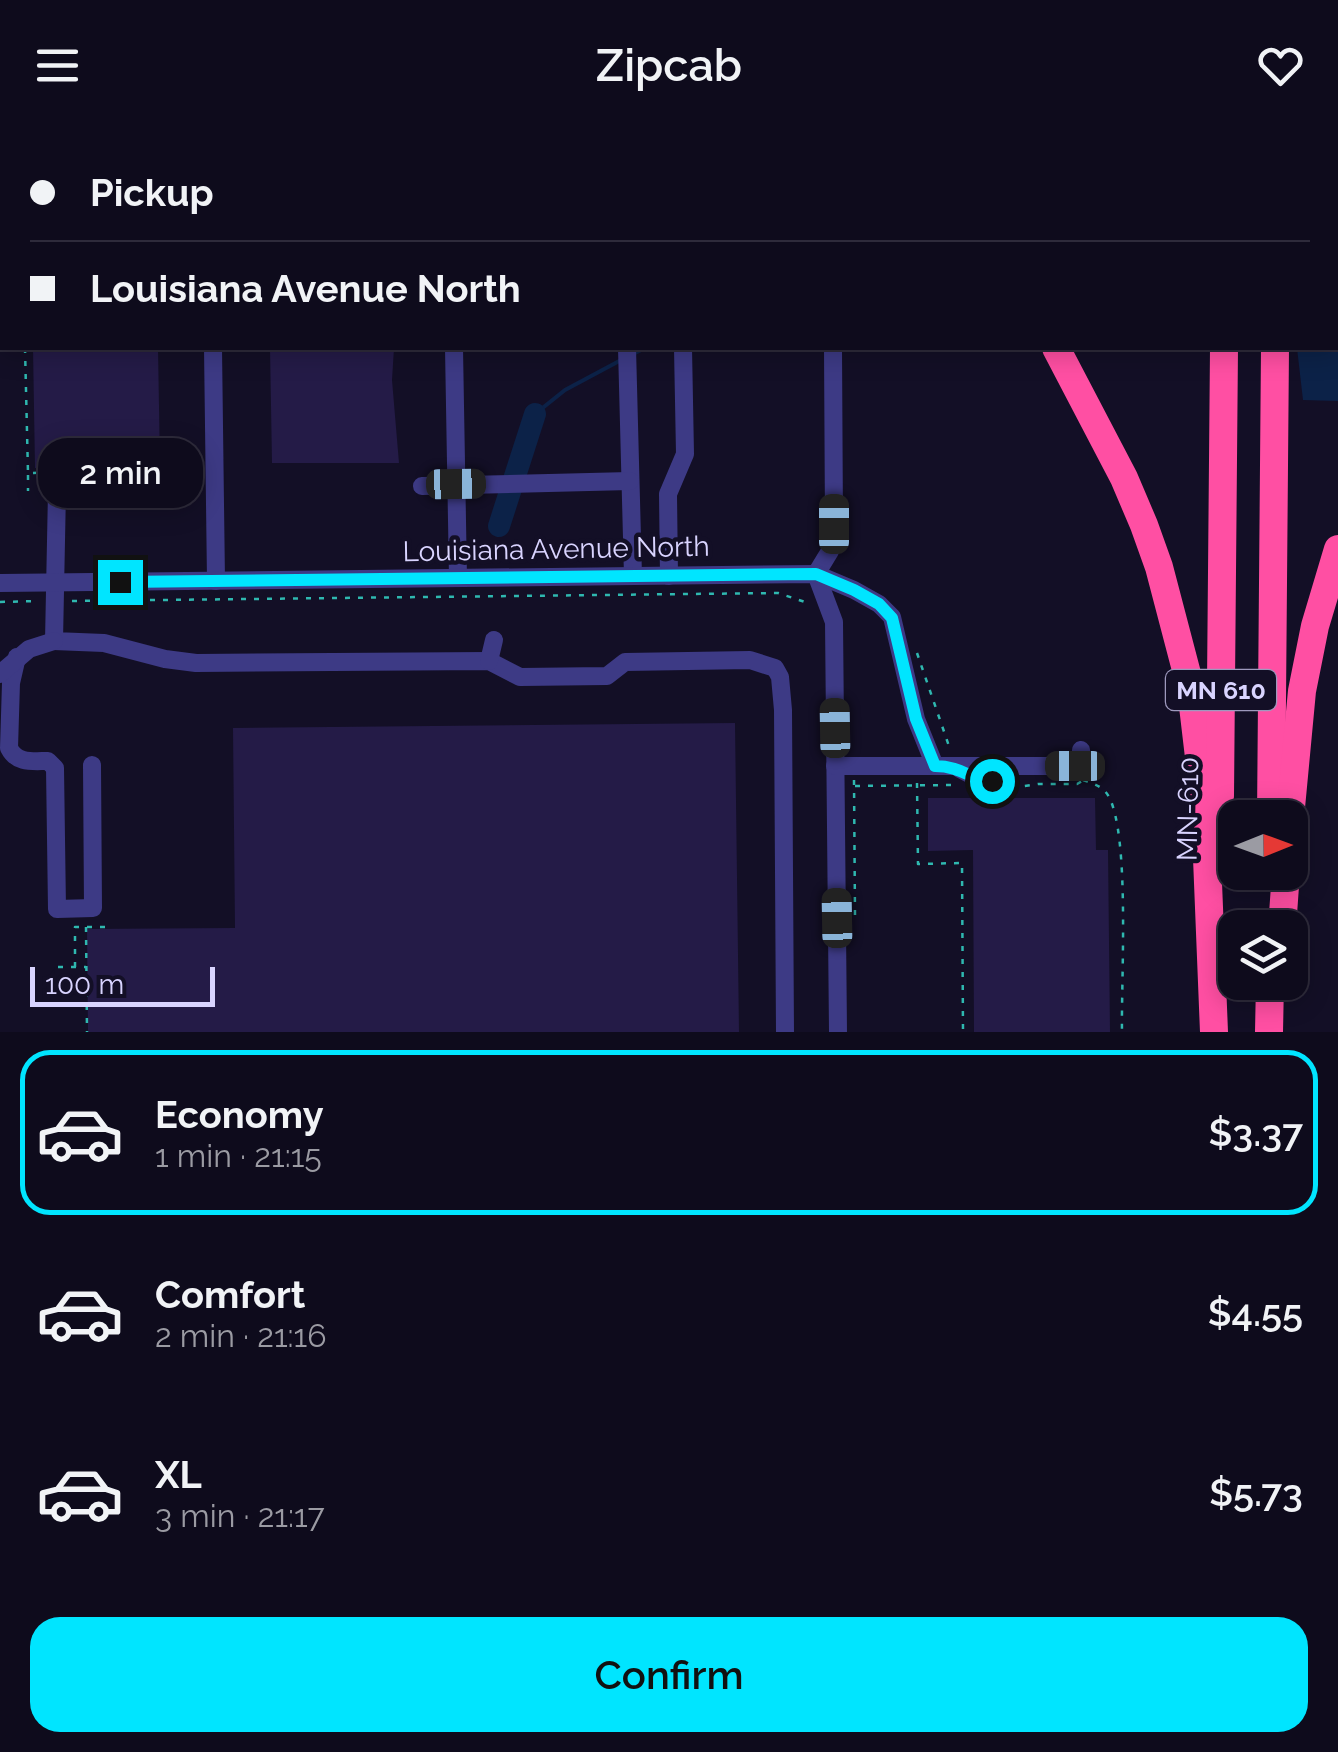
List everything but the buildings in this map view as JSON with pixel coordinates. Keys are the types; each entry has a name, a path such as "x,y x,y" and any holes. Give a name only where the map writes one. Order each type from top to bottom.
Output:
{"highway":[{"path":"1039,350 1121,503 1166,598"},
{"path":"1057,350 1130,491 1159,567 1188,676 1199,735 1205,808 1216,1032"},
{"name":"MN-610","path":"1216,1032 1224,350"},
{"name":"MN 610","path":"1271,800 1275,350"},
{"path":"1292,800 1302,690 1315,626 1338,549"}],"street":[{"path":"213,350 216,580"},
{"path":"454,350 458,578"},
{"path":"627,350 632,576"},
{"path":"669,576 668,494 685,454 683,350"},
{"path":"833,350 834,524 830,550 816,574 834,622 838,1032"},
{"path":"422,486 630,480"},
{"path":"54,641 57,491"},
{"path":"816,574 879,604 892,618 916,719 947,771 992,781"},
{"name":"Louisiana Avenue North","path":"0,583 55,592 216,580 816,574"},
{"path":"489,661 494,640"},
{"path":"0,674 17,657 54,641 104,643 165,659 196,662 489,661 520,677 607,676 624,662 750,660 775,668 780,677 783,710 785,1032"},
{"path":"17,657 10,682 9,748 13,756 22,760 52,763 57,909 93,908 92,765"},
{"path":"835,766 947,771 1081,765"},
{"path":"1012,784 1045,766"},
{"path":"56,800 92,800"}],"path":[{"path":"25,350 28,491"},
{"path":"28,473 180,471"},
{"path":"0,602 55,592 786,593 806,603 826,602"},
{"path":"854,786 917,785 947,771 953,756 916,649"},
{"path":"1012,784 1077,784 1081,765"},
{"path":"1081,765 1107,793 1118,832 1122,1032"},
{"path":"855,916 854,776 866,776 868,766"},
{"path":"947,771 966,787"},
{"path":"917,785 918,864 962,863 963,1032"},
{"path":"76,967 75,927 109,927"},
{"path":"86,927 87,1032"},
{"path":"75,940 86,940"},
{"path":"75,954 86,953"},
{"path":"58,967 86,967"}],"water":[{"path":"1297,350 1338,350 1338,401 1303,400"}],"waterway":[{"path":"631,355 641,350"},
{"path":"535,414 565,390 623,359"},
{"path":"499,526 535,414"}],"tunnel":[{"path":"992,781 1012,781"}],"route":[{"path":"120,582 816,574 879,604 892,618 916,719 935,766 956,766 983,781 992,781"}]}
